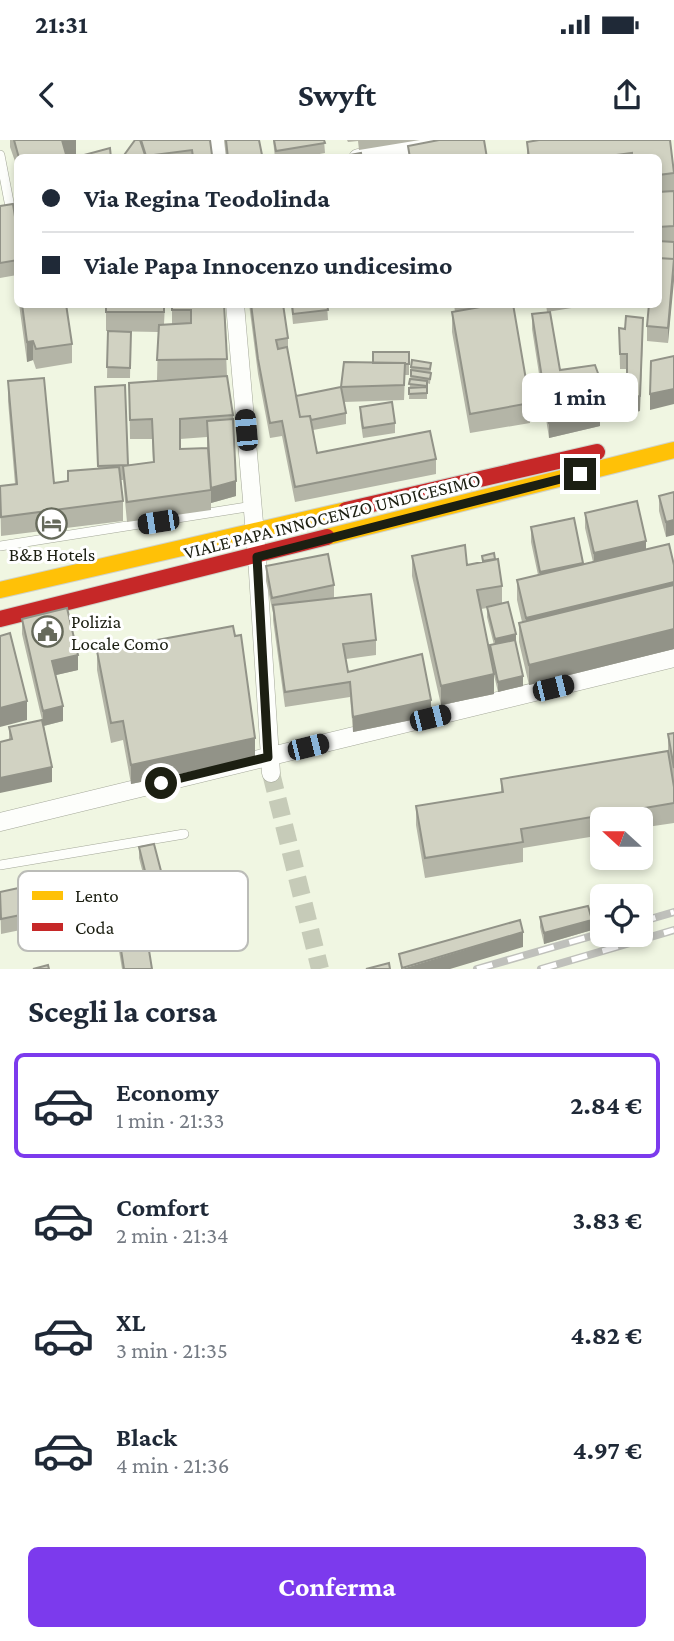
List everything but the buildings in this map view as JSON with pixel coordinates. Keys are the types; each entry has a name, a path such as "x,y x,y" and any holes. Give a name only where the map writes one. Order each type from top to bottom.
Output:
{"main road":[{"name":"VIALE PAPA INNOCENZO UNDICESIMO","path":"0,590 674,434"},
{"name":"VIALE PAPA INNOCENZO UNDICESIMO","path":"0,619 257,557 674,450"}],"street":[{"path":"380,154 459,140"},
{"path":"235,308 257,557 269,765"},
{"path":"0,822 269,765 674,658"}],"lane":[{"path":"0,155 10,207"},
{"name":"VIALE PAPA INNOCENZO UNDICESIMO","path":"0,546 253,506"},
{"path":"0,864 184,834"}],"tunnel":[{"path":"271,773 320,969"}],"railway":[{"path":"653,918 674,912"},
{"path":"541,969 674,930"},
{"path":"477,969 590,936"}],"traffic: slow":[{"path":"327,537 674,450"},
{"path":"0,590 346,510"}],"traffic: jam":[{"path":"346,510 597,452"},
{"path":"0,619 327,537"}],"place":[{"name":"B&B Hotels","path":"52,523"},
{"name":"Polizia Locale Como","path":"48,632"}],"route":[{"path":"161,783 268,757 257,557 580,474"}]}
